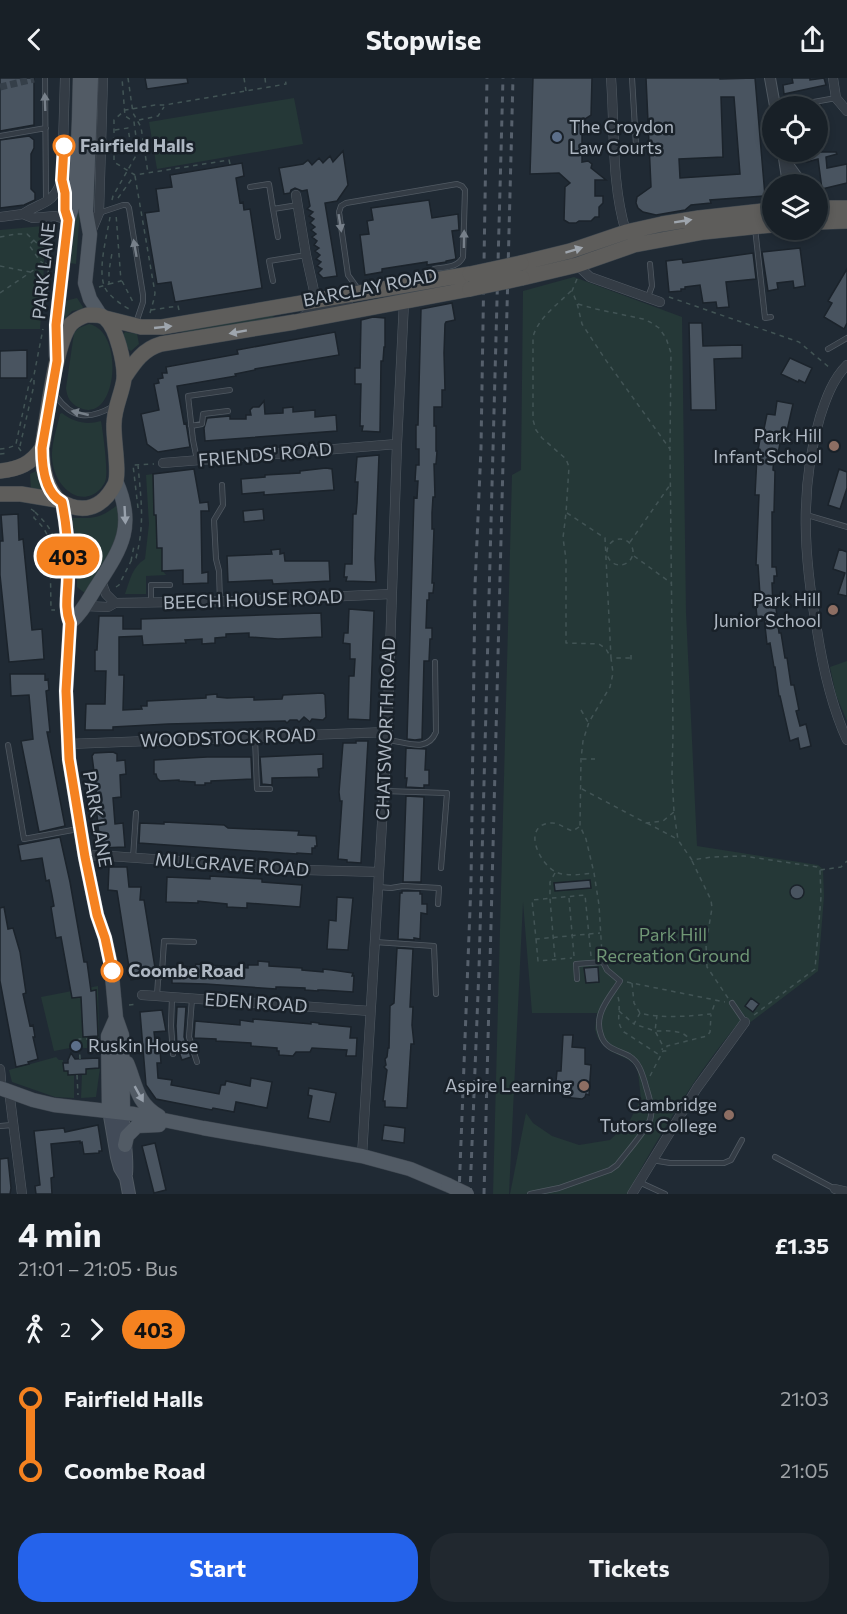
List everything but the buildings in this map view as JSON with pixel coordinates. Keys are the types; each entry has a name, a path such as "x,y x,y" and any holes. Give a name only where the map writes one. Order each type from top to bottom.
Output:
{"highway":[{"path":"828,207 847,208"},
{"path":"630,238 662,224 762,211"},
{"path":"828,222 847,221"},
{"path":"630,238 762,226"},
{"name":"BARCLAY ROAD","path":"522,271 570,251 630,238"},
{"name":"BARCLAY ROAD","path":"124,378 143,353 156,345 404,302 470,281 522,271 577,271 630,238"},
{"name":"BARCLAY ROAD","path":"103,317 134,318 148,328 162,327 361,293 430,277 470,281"},
{"path":"0,494 21,494 60,501 78,508 94,506 104,500 116,481 114,428 124,378 117,340 103,317 87,315 71,324 64,336 57,361 42,448 42,461 51,489 60,501"},
{"path":"0,471 25,466 36,457 42,448"}],"main road":[{"path":"68,220 76,195 80,78"},
{"path":"91,78 86,212 90,234 85,283 90,299 103,317"},
{"name":"PARK LANE","path":"57,361 56,325 68,220"},
{"path":"70,623 79,616 120,550 125,522 123,496 116,481"},
{"name":"PARK LANE","path":"60,501 68,537 66,613 70,623 67,671 68,744 85,857 97,915 111,965 116,1018 122,1035 123,1052 116,1111"},
{"name":"PARK LANE","path":"116,1018 108,1036 116,1111"},
{"path":"123,1052 133,1082 144,1104 151,1112 173,1122"},
{"path":"6,1090 54,1105 116,1111 362,1156 410,1169 467,1194"},
{"path":"116,1111 122,1124 129,1194"},
{"path":"116,1111 117,1157 126,1178"},
{"path":"125,1145 129,1134 137,1126 173,1122"}],"street":[{"name":"PARK LANE","path":"65,78 62,180 68,220"},
{"path":"90,234 99,213 103,78"},
{"path":"611,78 620,212 630,238"},
{"path":"770,78 773,96"},
{"path":"833,78 836,98 847,111"},
{"path":"23,214 31,208 46,203 56,193 62,180"},
{"path":"295,322 314,310 316,306 296,195"},
{"path":"0,217 23,214 33,218 55,216 68,220"},
{"path":"577,271 660,302"},
{"path":"316,300 323,307 388,305"},
{"name":"CHATSWORTH ROAD","path":"362,1156 388,736 391,594 404,302"},
{"path":"847,365 838,375 828,393 815,434 807,475 805,514 808,576 821,653 831,700 847,740"},
{"name":"FRIENDS' ROAD","path":"163,463 397,444"},
{"path":"101,580 106,594 115,603"},
{"name":"BEECH HOUSE ROAD","path":"84,606 108,607 115,603 220,602 391,594"},
{"name":"WOODSTOCK ROAD","path":"68,744 388,736"},
{"name":"MULGRAVE ROAD","path":"85,857 96,855 305,870 379,872"},
{"name":"EDEN ROAD","path":"142,995 370,1011"},
{"path":"632,1194 697,1088 745,1022"},
{"path":"0,1069 0,1083"},
{"path":"6,1090 10,1098 22,1194"},
{"path":"835,1189 847,1192"}],"lane":[{"path":"45,78 46,203"},
{"path":"615,152 636,145 632,78"},
{"path":"828,99 836,98"},
{"path":"0,136 46,128"},
{"path":"250,187 269,184 278,237"},
{"path":"361,293 348,275 339,212 341,206 346,203 458,184 465,190 464,257 458,264 434,269 430,277"},
{"path":"99,213 123,205 129,208 143,295 143,302 134,318"},
{"path":"273,209 298,205"},
{"path":"755,226 765,318 771,317"},
{"path":"273,280 269,261 306,255"},
{"path":"648,297 652,286 650,264"},
{"path":"828,349 847,338"},
{"path":"52,388 62,405 81,416 101,413 117,404"},
{"path":"197,460 188,396 230,390"},
{"path":"191,426 202,424 202,414 228,411"},
{"path":"220,602 214,520 223,505 222,485"},
{"path":"805,514 847,527"},
{"path":"151,603 151,585 170,585"},
{"path":"388,736 406,744 424,745 434,737 436,732 435,662"},
{"path":"255,738 257,789 270,789"},
{"path":"8,745 24,839 80,829"},
{"path":"384,791 447,793 441,868"},
{"path":"133,858 136,813"},
{"path":"378,887 439,888 438,904"},
{"path":"157,996 158,980 162,972 164,940 194,942"},
{"path":"375,942 434,946 436,994"},
{"path":"530,1194 559,1188 610,1170 617,1165 650,1120 650,1101 636,1062 606,1044 599,1028 603,1007 620,981 607,970 603,962 576,964 577,979"},
{"path":"172,997 173,1054"},
{"path":"192,999 189,1037 197,1062"},
{"path":"732,1003 745,1022"},
{"path":"0,1126 14,1124"},
{"path":"652,1160 670,1163 724,1163 731,1160 742,1140"},
{"path":"775,1157 835,1189"},
{"path":"639,1182 665,1194"}],"path":[{"path":"112,201 138,149 134,122 126,117 122,78"},
{"path":"128,78 133,113 141,127 148,173"},
{"path":"244,78 246,91"},
{"path":"265,78 266,87"},
{"path":"230,164 229,160 135,175 114,162 114,120 125,110 286,84 285,78"},
{"path":"138,120 158,116 165,105"},
{"path":"114,130 128,128 131,147 120,149"},
{"path":"118,198 135,175"},
{"path":"135,175 154,293 148,316"},
{"path":"116,213 121,280 135,306"},
{"path":"110,217 102,270 104,285 107,292 127,308 134,318"},
{"path":"47,294 50,222"},
{"path":"0,237 23,234 31,236 40,246 45,247"},
{"path":"34,240 29,244 40,261 49,265"},
{"path":"109,284 112,253"},
{"path":"0,293 44,263"},
{"path":"0,266 31,273"},
{"path":"566,648 567,559 563,538 567,513 569,467 566,459 542,438 533,420 533,337 543,318 572,291 577,271"},
{"path":"97,288 121,280"},
{"path":"572,291 582,324 670,448"},
{"path":"669,297 799,342 838,375"},
{"path":"577,303 643,319 659,328 666,338 671,353 670,484 674,812 678,840 692,860 711,900 712,908 706,944 707,967 732,1003"},
{"path":"150,311 178,306 179,310"},
{"path":"20,446 34,385 44,322"},
{"path":"24,457 16,444 29,384 34,375"},
{"path":"0,449 16,444"},
{"path":"0,454 9,453"},
{"path":"137,530 133,465 163,463"},
{"path":"629,543 670,484"},
{"path":"30,508 45,522 53,535"},
{"path":"34,511 34,518 48,535 51,610 56,610"},
{"path":"567,513 611,543"},
{"path":"603,962 594,873 589,846 580,826 583,741 589,722 610,687 613,673 605,538"},
{"path":"618,539 629,543 633,555 629,562 616,565 609,560 607,551 611,543 618,539"},
{"path":"131,555 131,561"},
{"path":"633,555 671,584"},
{"path":"566,644 599,644 611,658"},
{"path":"631,655 631,663"},
{"path":"611,658 631,658"},
{"path":"581,710 589,722"},
{"path":"581,759 594,759"},
{"path":"581,789 678,840"},
{"path":"646,823 663,821 674,812"},
{"path":"580,826 573,831 555,823 540,827 536,833 536,850 548,867 556,872 564,875 594,873"},
{"path":"692,860 744,856 817,867 820,870 841,867 847,861"},
{"path":"745,1022 815,969 821,897 820,870"},
{"path":"555,959 550,882 556,872"},
{"path":"568,897 574,958 538,961 532,900 585,895 591,956"},
{"path":"536,939 601,933"},
{"path":"620,981 732,1003"},
{"path":"632,983 634,1003 640,1012 648,1015 711,1014"},
{"path":"663,1046 707,1036 710,1032 711,1014 716,1000"},
{"path":"620,1004 618,1022 624,1032 661,1056"},
{"path":"619,1011 634,1024 656,1031 685,1033 691,1041"},
{"path":"634,1024 640,1012"},
{"path":"645,1085 663,1051 656,1031 657,1015"},
{"path":"80,1059 79,1039 99,1038"},
{"path":"663,1051 667,1051 668,1046"},
{"path":"77,1075 78,1100"}],"green space":[{"path":"294,98 303,144 157,169 149,122"},
{"path":"81,196 76,264 70,263 74,219"},
{"path":"43,226 45,229 40,329 0,329 0,230"},
{"name":"Park Hill Recreation Ground","path":"574,277 682,317 686,613 697,846 818,865 823,869 824,897 818,971 748,1024 741,1020 709,1061 680,1104 627,1194 510,1194 526,1113 533,1123 552,1136 579,1145 610,1140 629,1122 641,1099 638,1072 634,1064 610,1051 598,1038 595,1029 597,1013 532,1013 523,902 509,1194 493,1194 512,475 521,470 523,291"},
{"path":"77,298 82,309 72,311 64,320 62,319 65,301"},
{"path":"273,314 274,319 183,333 182,329"},
{"path":"89,324 101,330 108,343 112,359 112,376 108,392 101,404 91,410 73,404 66,388 74,333"},
{"path":"125,332 137,334 139,344 131,351 123,335"},
{"path":"62,413 81,422 101,421 106,477 101,488 92,495 85,497 72,494 61,484 55,471 52,459 53,446"},
{"path":"38,471 43,492 31,490 30,474"},
{"path":"153,474 157,548 162,548 162,570 166,575 146,576 146,594 125,594 134,570 145,559 149,524 146,475"},
{"path":"118,506 120,526 116,543 86,594 77,587 77,542 71,518 94,517"},
{"path":"847,661 847,721 836,695 830,667"},
{"path":"98,986 99,1042 95,1042 95,1049 75,1047 54,1051 41,997"},
{"path":"56,1057 63,1060 64,1071 68,1071 69,1075 74,1075 74,1098 55,1097 12,1082 9,1070"},
{"path":"100,1068 96,1097 81,1098 82,1074 86,1074 86,1069"}],"tunnel":[{"path":"0,87 34,79"}],"railway":[{"path":"459,1194 471,883 475,586 481,448 487,78"},
{"path":"470,1194 479,969 503,78"},
{"path":"484,1194 513,78"}],"bus line":[{"name":"403","path":"64,146 62,180 68,220 56,325 57,361 42,448 42,461 51,489 57,500 62,502 66,521 68,537 66,613 70,623 66,691 69,759 85,857 112,971"}],"place":[{"name":"The Croydon Law Courts","path":"557,137"},
{"name":"Fairfield Halls","path":"64,146"},
{"name":"Park Hill Infant School","path":"834,446"},
{"name":"Park Hill Junior School","path":"833,610"},
{"name":"Coombe Road","path":"112,971"},
{"name":"Ruskin House","path":"76,1046"},
{"name":"Aspire Learning","path":"584,1086"},
{"name":"Cambridge Tutors College","path":"729,1115"}]}
